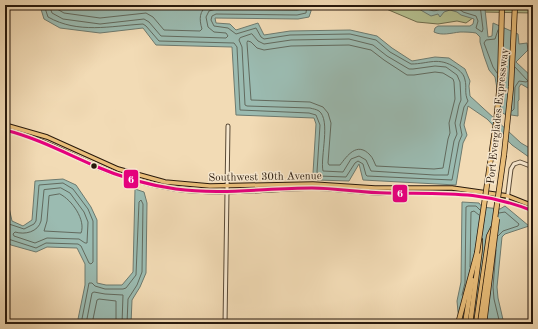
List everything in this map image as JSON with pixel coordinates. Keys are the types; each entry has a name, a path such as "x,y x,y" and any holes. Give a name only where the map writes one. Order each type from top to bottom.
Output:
{"highway":[{"name":"Port Everglades Expressway","path":"465,324 496,116 500,69 502,5"},
{"name":"Port Everglades Expressway","path":"480,324 504,155 511,87 515,5"},
{"path":"484,324 504,155"},
{"path":"476,324 489,236 493,228"},
{"path":"469,324 480,249 479,234"},
{"path":"458,324 476,253"}],"main road":[{"name":"Southwest 30th Avenue","path":"5,125 42,136 110,167 165,182 183,184 297,186 376,193 455,193 507,201 533,211"},
{"name":"Southwest 30th Avenue","path":"5,130 43,141 96,166 140,182 183,190 227,191 331,184 385,188 447,188 508,196 533,206"}],"street":[{"path":"225,324 228,126"},
{"path":"507,201 512,168 514,164 520,162 533,167"}],"green space":[{"path":"377,5 533,5 533,13 481,12 466,23 457,21 438,24 417,22"}],"water":[{"path":"5,5 9,5 7,117 5,116"},
{"path":"38,5 311,5 309,17 298,19 215,18 216,23 230,24 236,30 258,23 264,35 290,31 350,30 377,36 412,61 435,57 449,58 465,69 470,81 470,96 521,143 533,150 533,160 512,145 487,119 468,106 464,125 467,135 463,143 456,185 363,180 359,164 349,181 317,180 313,173 316,124 314,118 236,115 232,47 156,45 143,28 100,33 60,28 44,19 40,6"},
{"path":"412,5 483,5 485,9 488,37 492,36 493,23 518,34 519,44 527,43 528,50 516,62 533,78 533,91 521,84 519,87 518,116 504,114 501,111 495,77 489,70 480,42 480,37 476,33 460,32 443,34 434,32 435,28 438,26 470,26 473,24 474,19 450,10 444,12 440,17 438,14 431,16"},
{"path":"5,141 7,141 8,203 12,221 23,226 32,220 35,181 63,179 76,185 91,207 97,220 97,283 106,285 122,285 133,272 135,189 144,192 147,203 146,273 132,300 131,324 77,324 85,285 85,264 77,248 47,247 36,252 11,245 5,241"},
{"path":"462,202 479,203 482,207 500,209 505,206 529,226 505,234 502,237 497,287 504,324 460,324 457,301 461,282"}],"transit line":[{"name":"6","path":"5,130 40,141 114,174 145,183 176,189 193,191 227,191 312,188 378,193 461,194 496,199 533,211"}]}
